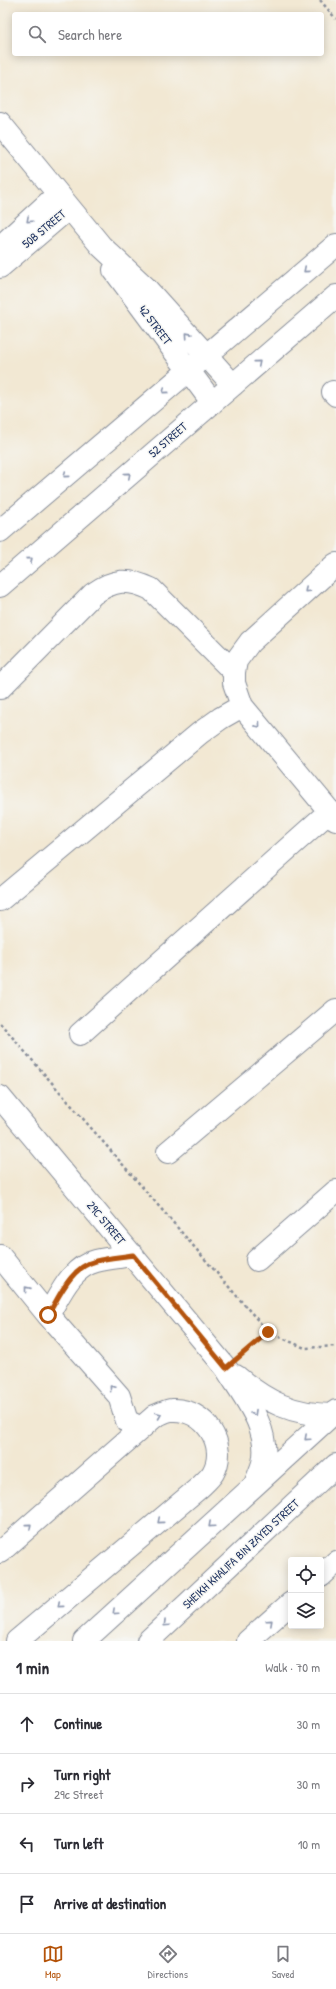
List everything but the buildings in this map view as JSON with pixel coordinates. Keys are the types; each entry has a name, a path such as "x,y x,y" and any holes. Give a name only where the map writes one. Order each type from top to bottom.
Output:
{"street":[{"name":"42 STREET","path":"0,123 101,246 124,284 212,402"},
{"name":"50B STREET","path":"0,247 64,201"},
{"name":"50B STREET","path":"0,267 64,201"},
{"path":"0,531 207,356 336,244"},
{"name":"42 STREET","path":"101,246 132,272 232,385"},
{"name":"52 STREET","path":"0,586 336,296"},
{"path":"80,1034 333,815 242,706 234,683 234,672 236,661 250,642 336,564"},
{"path":"0,688 93,594 106,586 121,581 137,582 151,589 234,672"},
{"path":"0,900 200,733 221,718 242,706"},
{"path":"168,1152 336,1010"},
{"name":"29C STREET","path":"0,1097 226,1368 256,1416 264,1441 263,1463 255,1484"},
{"path":"257,1260 336,1191"},
{"path":"48,1315 69,1279 80,1268 95,1261 133,1255"},
{"path":"0,1256 48,1315 119,1396 127,1421 141,1428"},
{"name":"29C STREET","path":"226,1368 247,1386 271,1401 290,1409 315,1415 334,1413"},
{"path":"0,1552 155,1416 172,1410 190,1412 208,1426 216,1438 218,1456 213,1473 200,1487 17,1641"},
{"path":"84,1641 334,1413"},
{"name":"SHEIKH KHALIFA BIN ZAYED STREET","path":"148,1641 333,1470"},
{"path":"324,1573 336,1562"},
{"path":"248,1641 288,1606"}],"path":[{"path":"320,0 336,19"},
{"path":"0,1023 268,1332 305,1348 336,1346"},
{"path":"226,1368 268,1332"}],"route":[{"path":"48,1315 69,1279 80,1268 95,1261 133,1255 226,1368 268,1332"}]}
